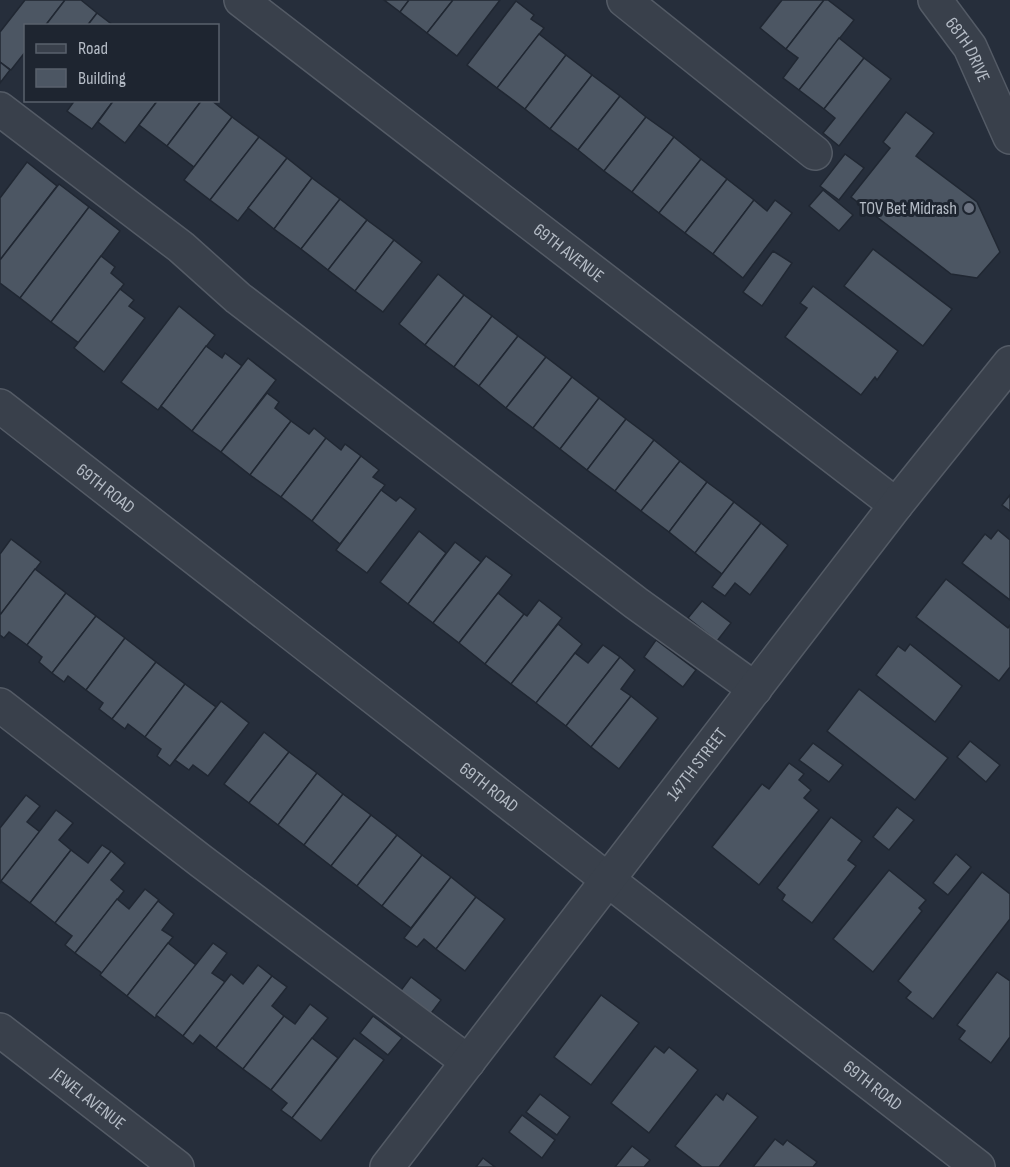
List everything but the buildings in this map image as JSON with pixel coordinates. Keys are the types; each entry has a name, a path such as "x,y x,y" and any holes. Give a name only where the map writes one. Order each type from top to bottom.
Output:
{"street":[{"name":"69TH AVENUE","path":"241,0 896,505"},
{"path":"624,0 815,153"},
{"name":"68TH DRIVE","path":"935,0 970,47 1010,137"},
{"path":"0,109 181,247 238,298 636,603 755,688"},
{"name":"147TH STREET","path":"387,1167 896,505 1010,363"},
{"name":"69TH ROAD","path":"0,406 978,1167"},
{"path":"0,705 201,861 468,1062"},
{"name":"JEWEL AVENUE","path":"0,1030 177,1167"}],"place":[{"name":"TOV Bet Midrash","path":"969,208"}]}
